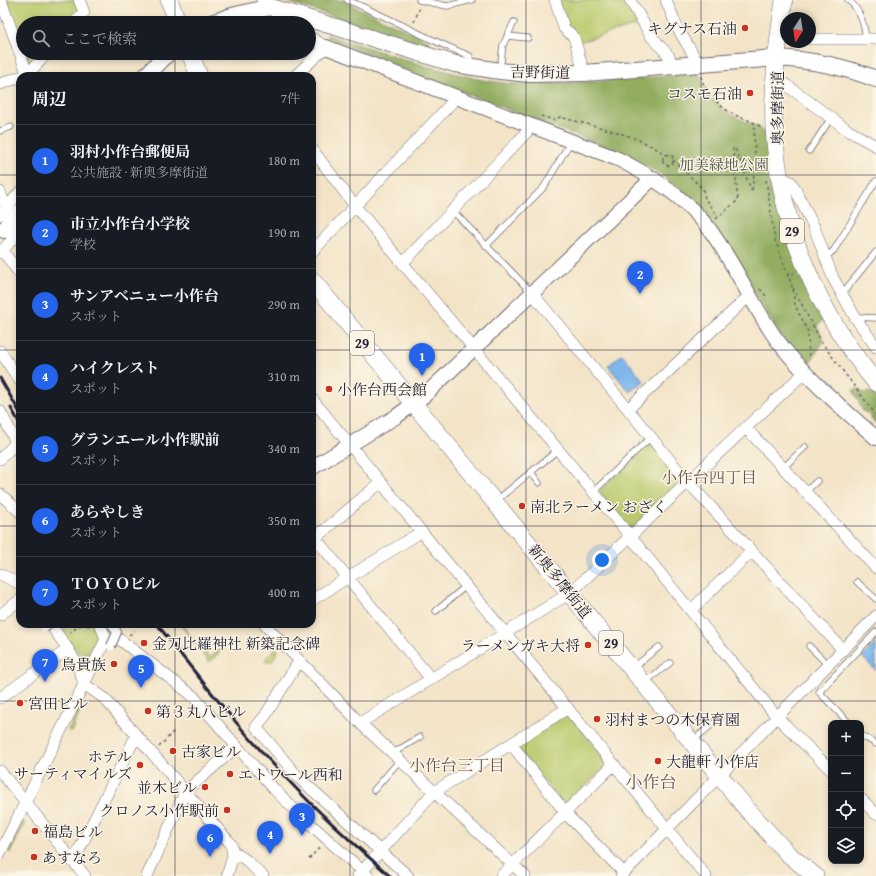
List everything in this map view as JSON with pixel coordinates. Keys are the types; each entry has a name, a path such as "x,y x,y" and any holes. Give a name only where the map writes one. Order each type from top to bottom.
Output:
{"main road":[{"path":"169,0 175,16"},
{"name":"奥多摩街道","path":"784,0 784,12"},
{"name":"吉野街道","path":"232,16 267,4 304,16"},
{"name":"吉野街道","path":"316,20 442,60 500,71 550,74 584,73 672,66 698,68 777,58 804,60 835,65 876,79"},
{"name":"奥多摩街道","path":"780,48 777,58 775,80 773,176 805,268 829,316 851,351 876,383"},
{"path":"150,72 161,60"},
{"path":"193,60 197,72"},
{"name":"新奥多摩街道","path":"316,285 764,829 787,853 815,876"}],"street":[{"path":"1,0 16,48"},
{"path":"79,0 84,12 80,16"},
{"path":"554,0 564,28 574,37 584,73"},
{"path":"630,0 651,36 669,56 672,66"},
{"path":"666,0 678,27 694,56 698,68"},
{"path":"267,4 280,16"},
{"path":"816,39 871,38"},
{"path":"316,41 326,47 457,96 533,120 571,141 618,159 653,178 687,206 707,226 777,340 804,373 876,438"},
{"path":"316,56 326,47"},
{"path":"20,60 24,72"},
{"path":"29,72 40,60"},
{"path":"299,72 312,60"},
{"path":"0,84 16,79"},
{"path":"775,80 785,84 849,131 876,146"},
{"path":"316,248 457,96"},
{"path":"403,263 526,134 533,120"},
{"path":"316,154 356,206 475,348 778,717 828,766"},
{"path":"773,176 791,182 814,227 833,278 855,317 876,347"},
{"path":"316,465 414,405 653,178"},
{"path":"0,192 10,219"},
{"path":"16,203 1,252 16,269"},
{"path":"532,293 688,482 843,650"},
{"path":"628,409 749,296"},
{"path":"0,351 16,375"},
{"path":"360,723 570,593 804,373"},
{"path":"316,405 350,444 380,483 668,828 706,876"},
{"path":"0,411 15,440 13,446 0,459"},
{"path":"746,428 876,568"},
{"path":"316,534 380,483"},
{"path":"0,494 16,508"},
{"path":"316,597 421,532"},
{"path":"316,539 431,679"},
{"path":"690,610 752,552"},
{"path":"0,574 16,582"},
{"path":"0,615 16,603"},
{"path":"511,744 566,811 570,818 623,875 719,774 778,717 876,616"},
{"path":"52,628 63,637 79,666 84,684 99,694 231,844 234,852 227,876"},
{"path":"100,628 109,642"},
{"path":"0,853 98,655 116,632 114,628"},
{"path":"271,628 299,661 360,723 525,876"},
{"path":"109,642 119,639 189,692 274,789 363,874 380,850 434,792 568,708"},
{"path":"71,653 82,659 98,655"},
{"path":"0,698 71,653"},
{"path":"299,661 265,716 256,727 298,777 408,876"},
{"path":"73,862 136,736"},
{"path":"147,876 185,792 236,747"},
{"path":"501,876 614,764"},
{"path":"0,771 84,876"},
{"path":"864,803 876,814"},
{"path":"234,852 242,857 263,876"}],"lane":[{"path":"347,0 411,29 434,42 470,56 469,66"},
{"path":"421,1 447,6 472,0"},
{"path":"848,0 854,4 871,38"},
{"path":"500,71 500,55 514,22"},
{"path":"507,36 528,38"},
{"path":"809,151 831,118"},
{"path":"0,131 11,127"},
{"path":"486,246 544,187 571,141"},
{"path":"826,257 834,250 876,181"},
{"path":"453,211 532,293"},
{"path":"842,294 875,256"},
{"path":"855,317 876,318"},
{"path":"593,492 651,437"},
{"path":"783,468 805,447"},
{"path":"495,502 558,449"},
{"path":"530,472 539,483"},
{"path":"805,492 817,481"},
{"path":"856,582 876,599"},
{"path":"436,611 466,586"},
{"path":"846,720 819,692 876,632"},
{"path":"809,646 828,665"},
{"path":"632,669 659,647"},
{"path":"644,683 670,663"},
{"path":"692,742 720,718"},
{"path":"374,790 396,756 420,737"},
{"path":"864,737 876,744"}],"path":[{"path":"411,29 421,1"},
{"path":"698,68 703,85 708,92 733,114 754,123 767,131 774,127"},
{"path":"533,120 554,120 560,117 633,137 652,145 666,155 671,156 673,160 703,189 705,200 718,217"},
{"path":"707,226 738,200 733,149 735,148 752,192 755,164 754,123"},
{"path":"666,155 662,158 664,165 670,166 673,160"},
{"path":"773,176 775,240 792,286 805,314 822,343 876,415"},
{"path":"792,286 794,305 808,332 808,369 804,373"},
{"path":"63,637 76,628"},
{"path":"128,636 135,631"},
{"path":"157,748 168,739 169,735 174,731"},
{"path":"309,859 327,840"}],"green space":[{"path":"5,0 80,0 81,16 16,16 16,28"},
{"path":"282,0 341,0 427,40 429,43 428,46"},
{"path":"557,0 612,0 614,4 627,0 641,24 579,42 568,29"},
{"name":"加美緑地公園","path":"327,35 426,66 482,80 511,84 587,82 699,74 704,90 724,110 758,127 767,135 825,318 817,326 824,340 807,368 782,338 724,243 696,203 659,173 622,153 389,64 327,37"},
{"path":"28,60 45,60 34,72"},
{"path":"857,389 864,393 868,392 876,396 876,423 872,420 870,415 863,411 853,390"},
{"path":"651,444 680,479 680,483 633,527 628,527 600,493 601,489 647,445"},
{"path":"59,628 63,630 66,628 96,628 100,636 97,646 90,653 78,653"},
{"path":"183,628 185,628 210,658 222,647 224,648 209,662"},
{"path":"276,648 278,650 272,662 269,660 267,663 264,660"},
{"path":"80,707 82,708 71,732 68,730"},
{"path":"564,716 570,716 607,762 606,766 567,804 563,804 518,749 519,744"},
{"path":"23,822 25,823 10,853 8,851"}],"water":[{"path":"622,354 644,381 630,392 608,366"},
{"path":"876,643 876,671 862,657"}],"railway":[{"path":"0,378 16,406"},
{"path":"11,408 16,417"},
{"path":"160,628 254,743 300,793 390,876"}],"place":[{"name":"キグナス石油","path":"745,28"},
{"name":"コスモ石油","path":"750,93"},
{"name":"市立小作台小学校","path":"640,294"},
{"name":"羽村小作台郵便局","path":"422,376"},
{"name":"小作台西会館","path":"329,389"},
{"name":"南北ラーメン おざく","path":"522,506"},
{"name":"金刀比羅神社 新築記念碑","path":"144,643"},
{"name":"ラーメンガキ大将","path":"588,645"},
{"name":"鳥貴族","path":"114,664"},
{"name":"ＴＯＹＯビル","path":"45,682"},
{"name":"グランエール小作駅前","path":"141,688"},
{"name":"宮田ビル","path":"20,703"},
{"name":"第３丸八ビル","path":"148,711"},
{"name":"羽村まつの木保育園","path":"597,719"},
{"name":"古家ビル","path":"173,751"},
{"name":"大龍軒 小作店","path":"658,761"},
{"name":"ホテル サーティマイルズ","path":"140,765"},
{"name":"エトワール西和","path":"230,774"},
{"name":"並木ビル","path":"205,787"},
{"name":"クロノス小作駅前","path":"227,810"},
{"name":"福島ビル","path":"35,831"},
{"name":"サンアベニュー小作台","path":"302,836"},
{"name":"ハイクレスト","path":"270,854"},
{"name":"あすなろ","path":"34,857"},
{"name":"あらやしき","path":"210,857"}],"district":[{"name":"小作台四丁目","path":"709,477"},
{"name":"小作台三丁目","path":"457,765"},
{"name":"小作台","path":"651,781"}]}
